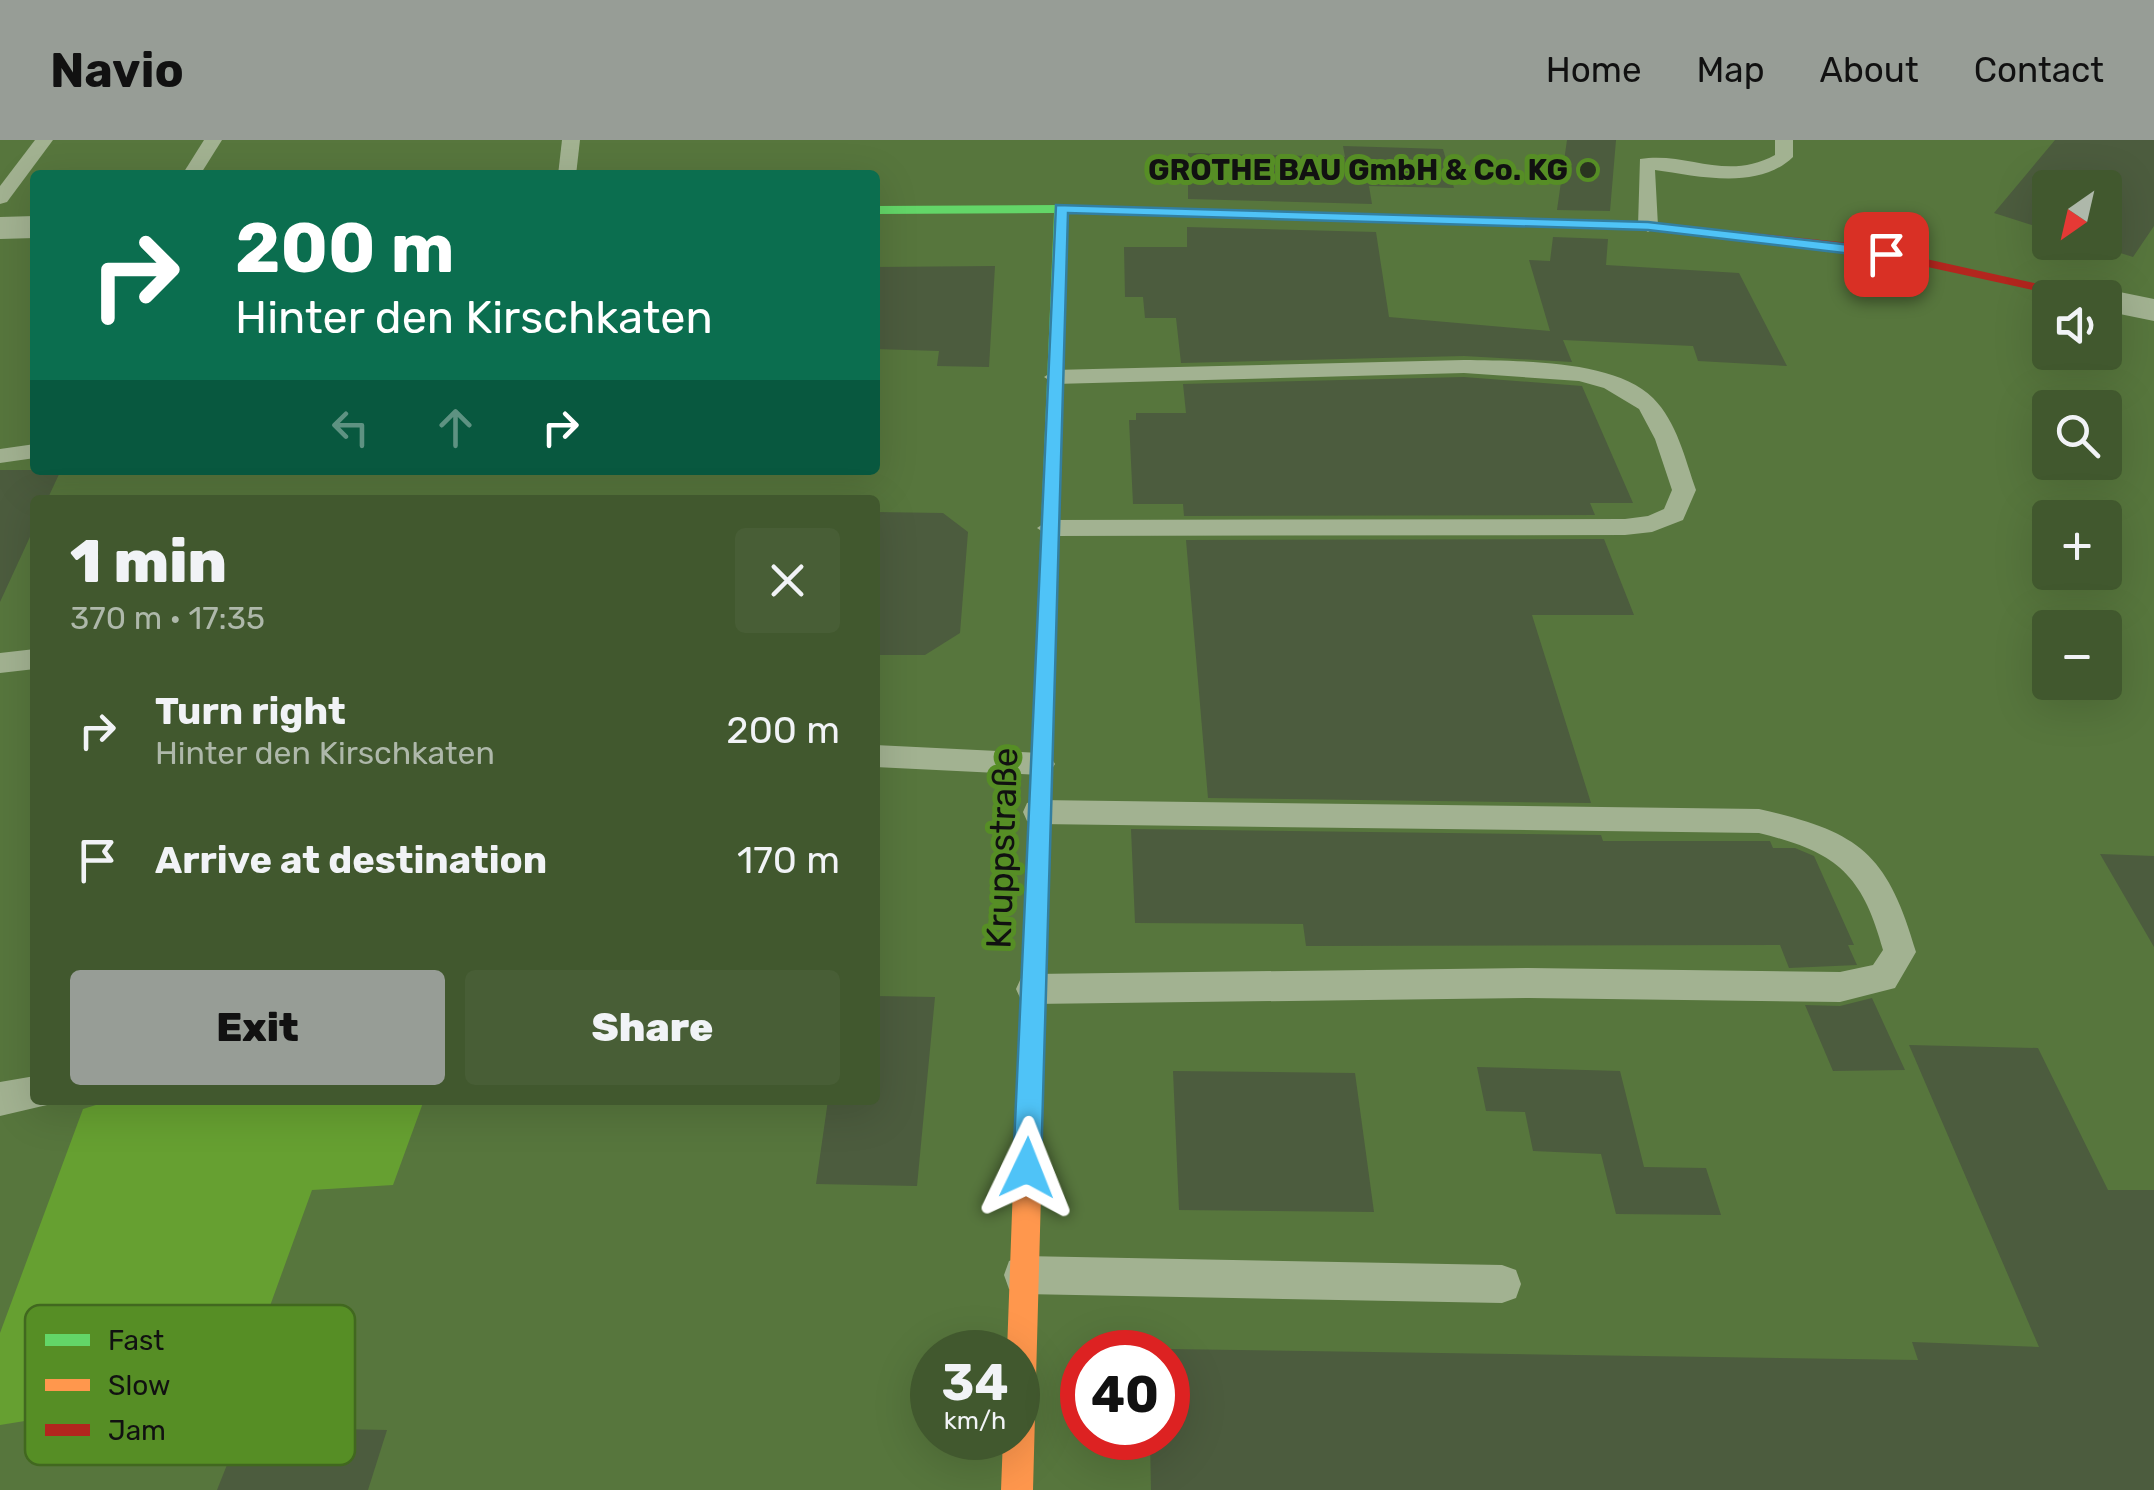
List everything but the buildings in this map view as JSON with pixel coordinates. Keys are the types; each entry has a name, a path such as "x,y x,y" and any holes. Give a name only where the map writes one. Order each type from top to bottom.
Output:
{"street":[{"path":"880,210 1061,208 1648,226 1859,248 2032,285"},
{"name":"Kruppstraße","path":"1017,1490 1061,208"},
{"path":"0,228 30,227"},
{"path":"2122,303 2154,310"}],"lane":[{"path":"0,198 44,140"},
{"path":"194,170 213,140"},
{"path":"568,170 572,140"},
{"path":"1645,140 1648,226"},
{"path":"1646,164 1750,171 1773,165 1784,157 1784,140"},
{"path":"1049,528 1625,527 1652,524 1674,514 1684,490 1654,414 1641,398 1617,384 1582,375 1485,367 1055,377"},
{"path":"0,456 30,453"},
{"path":"0,663 30,660"},
{"path":"880,756 1040,764"},
{"path":"1033,990 1528,983 1840,987 1883,978 1900,952 1892,918 1864,866 1842,846 1815,833 1759,821 1038,812"},
{"path":"0,1100 30,1094"},
{"path":"1023,1274 1502,1284"}],"green space":[{"path":"96,1105 422,1105 393,1185 312,1190 270,1305 25,1305 25,1421 0,1425 0,1333 83,1109"}],"traffic: fast":[{"path":"880,210 1061,209 1647,226"},
{"path":"1039,838 1061,209"}],"traffic: slow":[{"path":"1017,1490 1028,1157"}],"traffic: jam":[{"path":"1647,226 1859,248 2032,285"},
{"path":"1028,1157 1039,838"}],"place":[{"name":"GROTHE BAU GmbH & Co. KG","path":"1588,170"}],"route":[{"path":"1027,1168 1061,208 1648,226 1886,254"}]}
